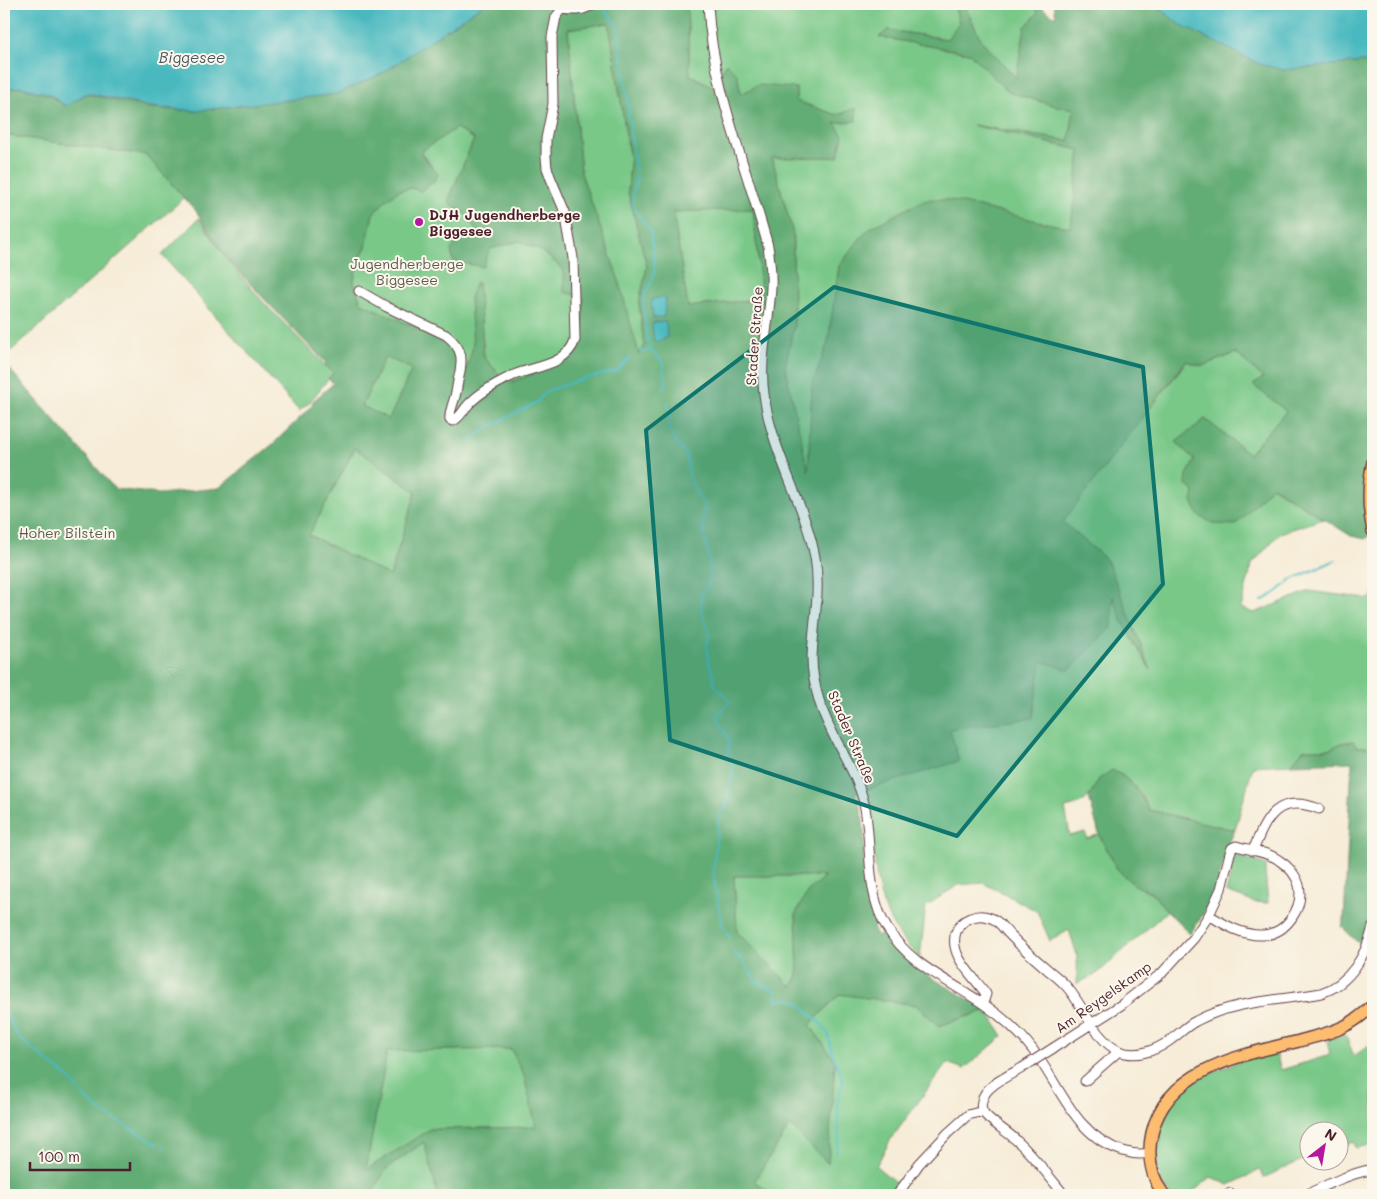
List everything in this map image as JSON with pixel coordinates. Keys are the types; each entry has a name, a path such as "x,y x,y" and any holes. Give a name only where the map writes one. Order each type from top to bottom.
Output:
{"main road":[{"path":"1373,462 1369,493 1373,531"},
{"path":"1164,1195 1154,1176 1149,1153 1150,1141 1156,1119 1168,1098 1183,1084 1203,1071 1234,1058 1343,1028 1373,1005"}],"street":[{"path":"359,291 446,335 454,341 462,362 449,414 452,421 455,421 470,403 484,391 513,376 560,359 573,348 575,340 573,258 565,212 547,168 546,157 546,139 553,104 552,37 556,16 562,9 582,10 594,4"},
{"name":"Stader Straße","path":"708,4 711,35 720,86 768,246 771,264 771,287 763,362 764,395 773,434 815,558 817,594 812,660 816,687 820,704 860,791 868,826 869,860 877,907 886,926 905,951 919,964 983,1003 1011,1026 1034,1051 1073,1112 1099,1140 1115,1148 1139,1155 1149,1153"},
{"path":"1253,851 1264,824 1271,815 1282,807 1300,804 1319,809"},
{"name":"Am Reygelskamp","path":"983,1111 982,1100 989,1088 1121,1005 1162,972 1194,938 1209,915 1221,889 1232,848 1236,846 1280,860 1292,871 1299,884 1300,897 1294,915 1281,930 1262,935 1252,935 1244,933 1209,915"},
{"path":"983,1003 986,994 957,955 954,940 956,931 967,918 980,916 992,918 1020,946 1068,988 1091,1024 1109,1045 1119,1051 1133,1054 1142,1054 1169,1042 1194,1022 1219,1010 1241,1004 1321,993 1334,988 1350,975 1356,966 1366,950 1373,927"},
{"path":"1085,1081 1119,1051"},
{"path":"897,1195 919,1164 948,1133 968,1115 983,1111 1017,1140 1064,1195"},
{"path":"1306,1195 1333,1182 1373,1169"}],"highlighted area":[{"path":"834,287 1143,367 1163,584 957,836 670,740 646,430"}],"green space":[{"name":"Hoher Bilstein","path":"484,4 653,4 654,6 687,7 690,75 714,87 726,63 737,74 741,94 758,85 796,88 796,101 837,115 856,108 856,121 835,123 843,136 838,157 772,158 793,234 794,326 785,366 808,471 812,386 828,342 839,266 870,228 918,203 931,199 950,200 1055,225 1071,227 1080,150 972,125 1069,141 1074,109 1056,106 1008,92 969,53 879,37 888,30 947,39 959,23 954,4 966,8 981,40 1016,78 1025,27 1038,13 1035,4 1042,4 1043,9 1056,17 1054,4 1154,4 1179,24 1282,70 1373,61 1373,440 1368,460 1367,526 1369,536 1366,539 1351,536 1272,486 1236,525 1214,524 1198,515 1192,501 1194,493 1186,485 1187,475 1195,460 1176,442 1205,419 1249,454 1286,411 1253,385 1263,378 1236,353 1202,366 1186,361 1063,522 1107,560 1151,670 1123,623 1113,597 1112,628 1069,670 1041,661 1033,718 950,729 959,761 855,793 861,807 864,830 864,872 869,899 877,922 873,928 878,936 884,932 897,949 917,969 987,1010 939,1026 916,1005 839,994 810,1025 835,1061 828,1164 790,1125 754,1181 773,1195 438,1195 424,1142 386,1169 371,1195 4,1195 4,363 115,489 159,494 219,488 273,444 312,406 313,401 334,383 328,379 333,373 325,365 326,363 224,255 196,211 146,155 4,135 4,89 21,87 49,95 65,106 87,94 150,108 196,111 337,94 383,73","holes":["609,23 630,161 628,192 647,267 639,303 644,346 639,354 618,278 581,173 568,29","456,128 474,139 449,203 465,213 479,235 477,240 464,234 451,250 453,261 483,267 490,249 519,241 542,251 564,270 564,292 583,297 583,328 574,354 562,362 512,382 499,374 484,357 478,283 476,282 470,298 473,346 466,371 456,350 440,338 361,303 354,282 357,263 366,247 373,214 387,199 400,190 411,188 421,191 433,182 438,174 421,154 423,150","753,209 762,299 688,307 673,212","385,357 412,369 389,419 362,406","355,448 416,492 390,576 309,535","734,876 825,876 808,891 796,913 798,975 792,987 737,932","511,1049 524,1075 536,1127 430,1129 366,1170 387,1051"]},
{"path":"653,4 954,4 959,23 947,39 889,30 880,37 969,53 1008,92 1056,106 1075,109 1069,141 983,127 1080,150 1071,227 1055,225 870,228 839,266 828,342 812,386 808,473 785,366 794,326 793,234 772,158 838,157 835,123 856,109 837,115 796,101 796,88 741,94 737,74 726,63 714,87 690,75 687,8 654,6"},
{"path":"957,4 1035,4 1038,13 1025,27 1017,79 981,40 966,8"},
{"path":"609,23 630,161 628,192 647,267 639,303 644,346 638,355 618,278 581,173 568,29"},
{"name":"Jugendherberge Biggesee","path":"456,128 474,139 449,203 465,213 480,235 477,240 490,249 519,241 542,251 564,270 583,297 583,328 574,354 562,362 511,382 499,374 484,357 478,283 476,282 470,298 474,346 467,372 456,350 440,338 361,303 354,282 357,263 366,247 373,214 387,199 400,190 411,188 431,164 421,154 423,150"},
{"path":"4,135 146,155 184,198 4,357"},
{"path":"753,209 762,299 688,307 673,212"},
{"path":"199,218 224,256 263,302 333,373 309,403 299,411 162,255"},
{"path":"1236,353 1264,378 1254,385 1286,411 1249,454 1205,419 1177,442 1195,460 1187,475 1194,494 1236,525 1271,486 1324,519 1280,533 1252,564 1241,608 1254,613 1309,591 1370,599 1373,593 1373,747 1357,747 1353,741 1342,743 1329,749 1305,749 1291,764 1253,766 1235,830 1149,810 1140,792 1121,774 1099,779 1083,802 1065,808 1070,836 1085,832 1087,839 1099,834 1117,869 1133,884 1153,894 1167,911 1098,973 1077,984 1077,955 1069,930 1050,941 1037,911 983,883 958,885 926,906 920,958 899,935 885,910 875,867 874,833 871,813 864,790 958,761 949,729 1033,717 1041,661 1113,595 1123,623 1149,667 1107,560 1062,522 1187,361 1202,366"},
{"path":"385,356 412,369 389,419 362,407"},
{"path":"355,448 416,492 390,576 309,535"},
{"path":"1353,741 1357,747 1373,747 1373,953 1356,941 1342,927 1344,920 1352,762 1291,764 1304,749 1329,749 1342,743"},
{"path":"1112,770 1124,777 1134,787 1149,810 1235,830 1213,896 1190,934 1153,894 1133,884 1117,869 1099,834 1089,797 1099,779"},
{"path":"1235,855 1267,865 1265,870 1268,903 1253,902 1226,892"},
{"path":"734,876 826,876 808,891 796,913 798,975 792,987 737,932"},
{"path":"840,994 916,1005 939,1026 987,1010 1003,1036 964,1069 947,1063 891,1139 876,1166 900,1186 891,1195 773,1195 754,1181 791,1124 828,1163 835,1061 810,1025"},
{"path":"1345,1034 1354,1056 1373,1043 1373,1144 1356,1148 1354,1142 1350,1143 1350,1122 1300,1122 1300,1161 1263,1178 1260,1170 1229,1185 1211,1177 1189,1195 1170,1195 1158,1172 1156,1145 1160,1123 1169,1105 1182,1091 1216,1070 1275,1050 1281,1070 1330,1055 1327,1040"},
{"path":"511,1049 524,1075 536,1127 430,1129 366,1170 387,1051"},
{"path":"424,1142 438,1195 371,1195 386,1169"}],"water":[{"name":"Biggesee","path":"4,4 484,4 383,73 337,94 196,111 150,107 87,93 66,106 49,94 21,87 4,89"},
{"path":"1154,4 1373,4 1373,61 1283,70 1259,64 1179,24"},
{"path":"662,297 666,299 664,317 653,318 651,302 653,299"},
{"path":"654,322 666,322 667,337 657,342 654,341 652,325"}],"waterway":[{"path":"605,11 617,24 636,171"},
{"path":"636,176 632,204 651,233 655,270 643,302 647,338 651,350 664,363 663,372 667,380 664,389"},
{"path":"640,352 651,350"},
{"path":"470,442 487,428 537,402 546,391 586,378 617,371 629,358"},
{"path":"668,402 669,430 677,445 686,455 690,479 698,496 705,505 703,526 709,558 710,579 707,589 702,592 701,611 710,634 707,646 714,685 730,702 717,716 728,738 728,753 734,764 726,807 719,815 713,872 718,906 724,929 730,938"},
{"path":"1262,601 1277,592 1291,580 1336,560"},
{"path":"732,949 756,981 776,991 777,1001 786,999 797,1001 828,1033 831,1049 843,1080 837,1102 839,1139 836,1153"},
{"path":"4,1011 19,1038 70,1079 86,1099 102,1112 158,1144"}],"place":[{"name":"DJH Jugendherberge Biggesee","path":"419,222"}]}
